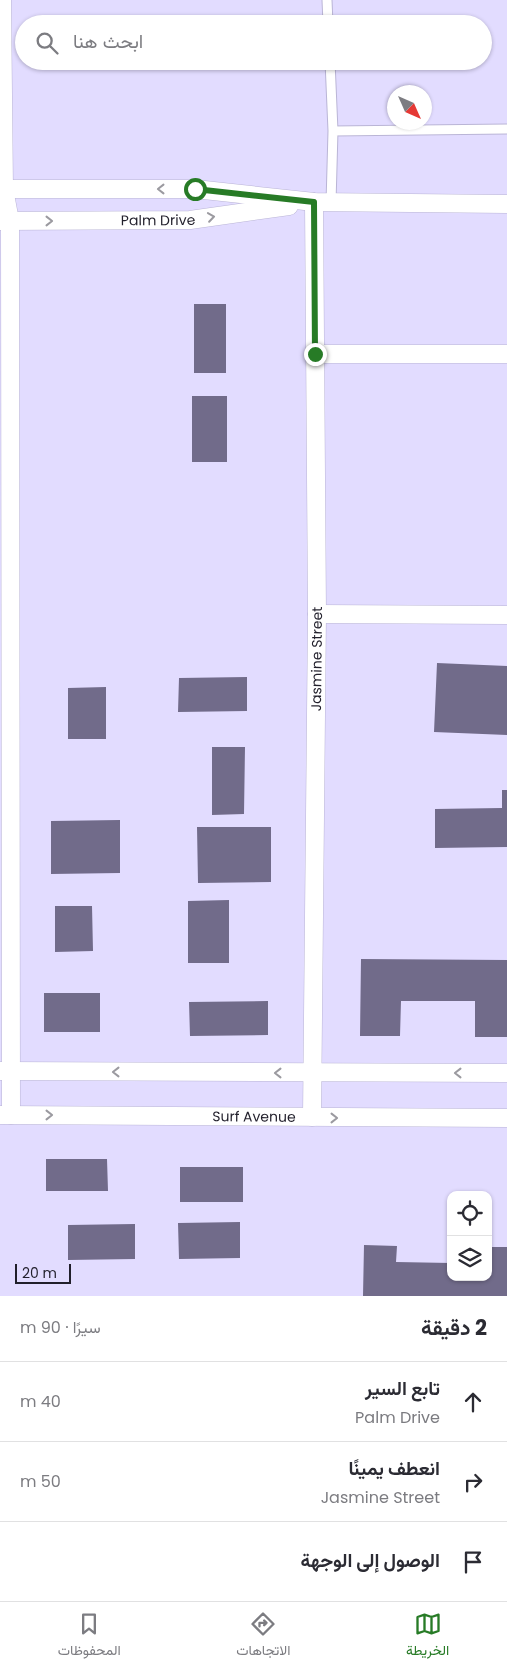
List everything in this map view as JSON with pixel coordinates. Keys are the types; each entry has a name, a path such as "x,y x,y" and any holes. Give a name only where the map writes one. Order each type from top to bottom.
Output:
{"street":[{"path":"2,0 2,189 5,221 6,1115"},
{"name":"Palm Drive","path":"2,189 195,189 322,203 507,204"},
{"name":"Palm Drive","path":"5,221 190,220 322,203"},
{"name":"Jasmine Street","path":"312,1118 317,614 315,354 322,203"},
{"path":"315,354 507,354"},
{"path":"317,614 507,616"},
{"path":"6,1071 507,1073"},
{"name":"Surf Avenue","path":"6,1115 507,1118"}],"lane":[{"path":"327,0 328,15"},
{"path":"322,203 333,131 330,70"},
{"path":"333,131 507,129"}],"building":[{"path":"194,304 226,304 226,373 194,373"},
{"path":"192,396 227,396 227,462 192,462"},
{"path":"437,663 507,666 507,735 434,732"},
{"path":"247,677 247,711 178,712 179,678"},
{"path":"106,687 106,739 68,739 68,688"},
{"path":"212,747 245,747 244,814 212,815"},
{"path":"502,790 507,790 507,847 435,848 435,809 502,808"},
{"path":"120,820 120,873 51,874 51,821"},
{"path":"197,827 271,827 271,882 198,883"},
{"path":"229,900 229,963 188,963 188,901"},
{"path":"55,906 92,906 93,951 55,952"},
{"path":"361,959 507,960 507,1037 475,1037 475,1001 401,1001 400,1036 360,1036"},
{"path":"44,993 100,993 100,1032 44,1032"},
{"path":"268,1001 268,1035 190,1036 189,1002"},
{"path":"46,1159 107,1159 108,1191 46,1191"},
{"path":"180,1167 243,1167 243,1202 180,1202"},
{"path":"240,1222 240,1258 179,1259 178,1223"},
{"path":"135,1224 135,1259 68,1260 68,1225"},
{"path":"364,1245 397,1246 396,1262 447,1263 447,1281 492,1281 492,1247 507,1247 507,1296 363,1296"}],"route":[{"path":"195,189 314,202 315,354"}]}
